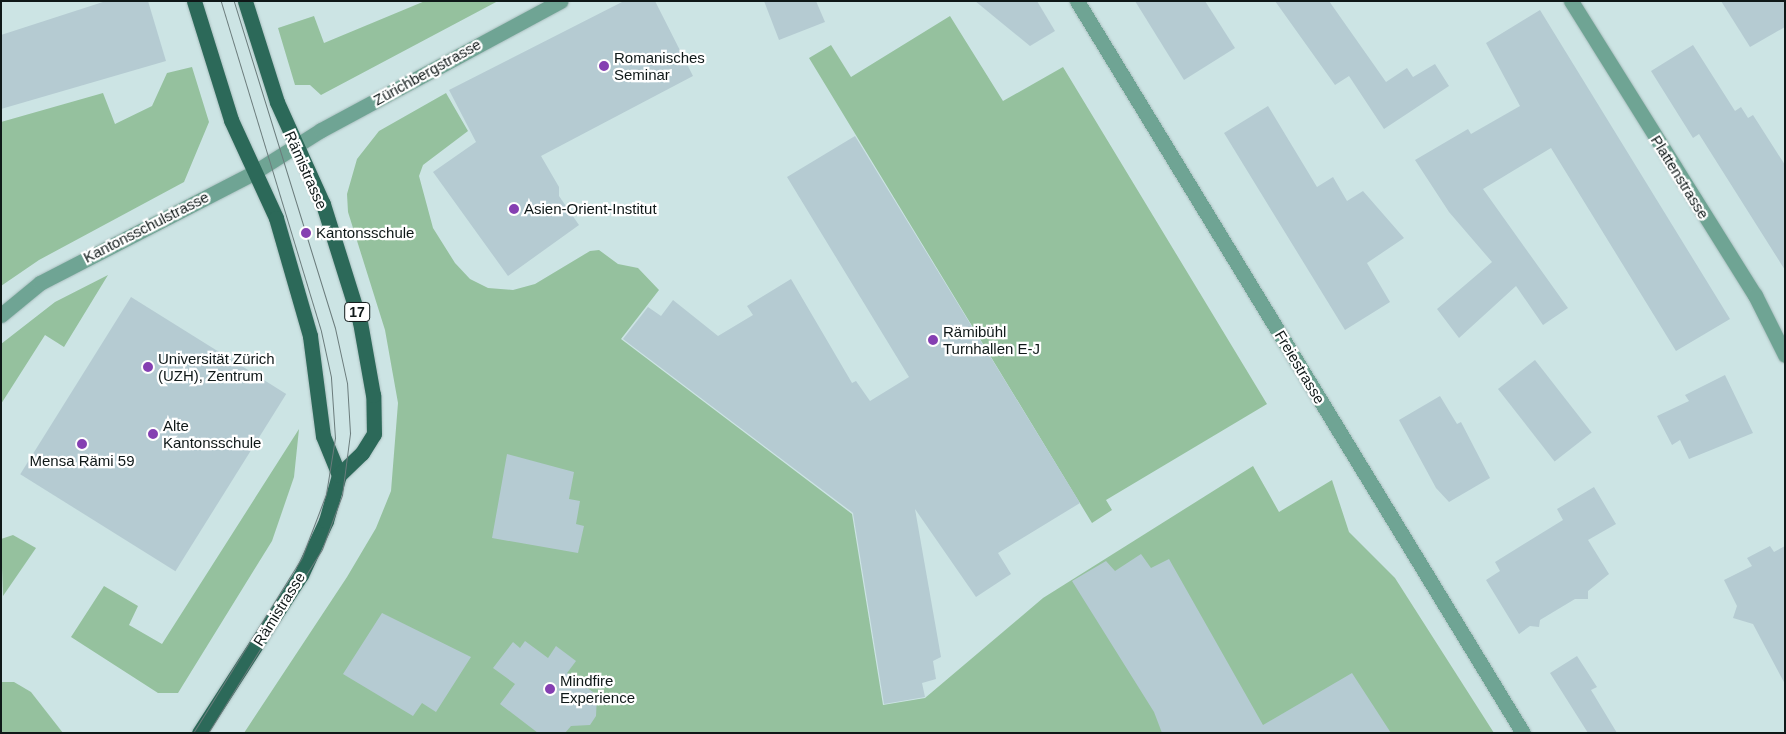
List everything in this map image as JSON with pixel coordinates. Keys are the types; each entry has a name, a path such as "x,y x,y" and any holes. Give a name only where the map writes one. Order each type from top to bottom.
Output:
{"main road":[{"path":"194,1 231,120 253,173 276,218 310,336 323,436 339,475"},
{"name":"Rämistrasse","path":"199,733 301,575 326,521 339,475 374,434 372,386 360,322 326,212 295,145 245,1"}],"street":[{"name":"Zürichbergstrasse","path":"295,145 560,1"},
{"name":"Freiestrasse","path":"1077,1 1524,733"},
{"name":"Plattenstrasse","path":"1571,1 1755,295 1785,355"},
{"name":"Kantonsschulstrasse","path":"1,315 40,283 253,173 295,145"}],"green space":[{"path":"425,1 498,1 321,95 310,85 295,85 278,28 314,16 324,43"},
{"path":"950,16 1003,101 1063,67 1267,404 1106,500 1112,510 1092,523 809,58 831,45 851,77"},
{"path":"192,67 209,122 184,182 39,260 1,286 1,122 103,93 115,124 152,106 167,73"},
{"path":"446,93 468,131 423,165 419,176 433,228 455,263 470,279 488,288 513,290 535,284 590,251 599,250 618,264 638,268 659,290 621,339 852,514 883,705 925,698 1043,598 1253,466 1279,512 1332,480 1349,532 1395,578 1494,733 244,733 347,577 376,528 391,491 398,403 385,330 348,212 347,194 357,159 379,131"},
{"path":"108,275 64,347 45,335 1,404 1,344 55,302"},
{"path":"299,429 294,477 272,541 178,693 158,693 71,637 104,586 138,606 129,625 162,644"},
{"path":"13,535 36,548 3,596 1,539"},
{"path":"1,682 14,682 31,692 63,733 1,733"}],"building":[{"path":"106,1 148,1 166,61 1,109 1,35"},
{"path":"624,1 655,1 693,76 541,156 559,187 559,196 579,225 508,276 433,172 476,142 449,90"},
{"path":"764,1 816,1 825,22 779,40"},
{"path":"975,1 1037,1 1055,31 1030,46"},
{"path":"1135,1 1205,1 1235,48 1184,80"},
{"path":"1275,1 1329,1 1386,82 1407,68 1413,77 1435,64 1449,86 1384,129 1349,76 1335,85"},
{"path":"1721,1 1785,1 1785,27 1750,47"},
{"path":"1540,10 1730,319 1676,351 1551,148 1483,189 1568,308 1543,325 1516,286 1459,338 1437,309 1492,262 1449,212 1415,160 1468,129 1471,134 1520,106 1486,43"},
{"path":"1693,45 1735,111 1741,107 1748,118 1753,115 1785,165 1785,270 1699,134 1693,138 1651,71"},
{"path":"1268,106 1317,187 1333,177 1347,201 1363,191 1404,238 1367,263 1390,302 1345,330 1224,133"},
{"path":"855,136 1080,503 998,553 1011,574 976,597 915,509 941,657 933,661 936,679 922,683 925,697 884,704 853,513 623,339 648,307 661,316 673,300 718,336 753,315 747,306 791,279 852,383 856,381 870,401 909,377 787,177"},
{"name":"Alte Kantonsschule","path":"131,297 286,394 175,571 20,474"},
{"path":"1535,360 1592,432 1555,461 1498,389"},
{"path":"1725,375 1753,433 1689,459 1680,440 1672,445 1657,416 1689,401 1685,395"},
{"path":"1440,396 1457,424 1461,422 1490,478 1449,502 1436,488 1399,420"},
{"path":"507,454 574,472 569,499 580,501 576,524 584,526 578,553 492,538"},
{"path":"1594,487 1616,524 1588,540 1609,574 1588,591 1588,599 1575,599 1540,620 1539,627 1530,626 1519,634 1486,580 1500,571 1495,562 1563,520 1557,509"},
{"path":"1770,546 1774,552 1785,546 1785,684 1753,624 1733,618 1737,606 1724,580 1752,566 1747,558"},
{"path":"1141,554 1151,568 1169,559 1263,725 1352,673 1391,733 1162,733 1154,712 1072,581 1106,561 1115,571"},
{"path":"382,613 471,657 436,712 422,703 413,716 343,674"},
{"name":"Mindfire Experience","path":"525,641 548,658 556,646 576,661 567,673 597,695 596,716 590,725 571,726 565,733 538,733 500,704 515,684 493,668 513,642 520,648"},
{"path":"1577,656 1597,687 1591,690 1617,733 1588,733 1550,673"}],"tram line":[{"path":"193,733 302,557 326,494 335,438 331,377 321,331 221,1"},
{"path":"208,733 322,549 342,495 350,433 347,383 335,328 234,1"}],"place":[{"name":"Romanisches Seminar","path":"604,66"},
{"name":"Asien-Orient-Institut","path":"514,209"},
{"name":"Kantonsschule","path":"306,233"},
{"name":"Rämibühl Turnhallen E-J","path":"933,340"},
{"name":"Universität Zürich (UZH), Zentrum","path":"148,367"},
{"name":"Alte Kantonsschule","path":"153,434"},
{"name":"Mensa Rämi 59","path":"82,444"},
{"name":"Mindfire Experience","path":"550,689"}]}
